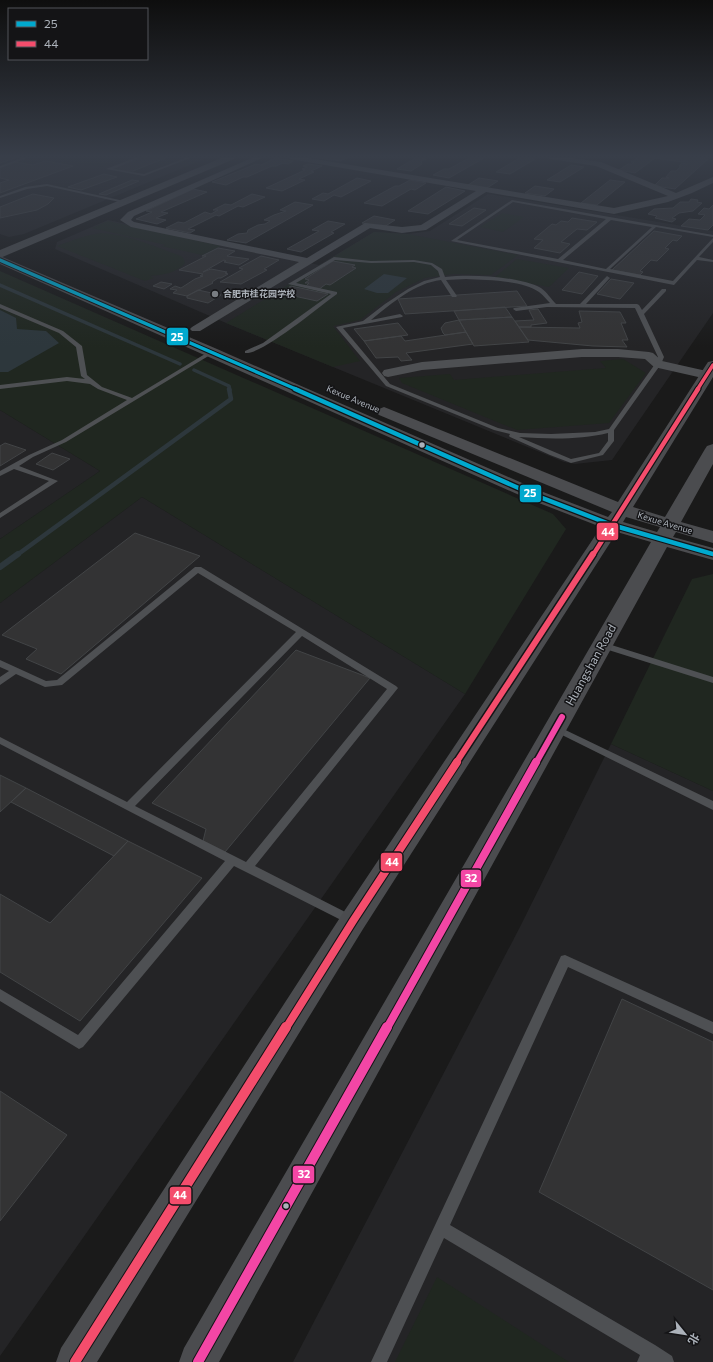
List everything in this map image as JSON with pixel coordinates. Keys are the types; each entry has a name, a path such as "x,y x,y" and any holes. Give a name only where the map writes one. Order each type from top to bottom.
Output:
{"main road":[{"path":"4,250 26,256"},
{"name":"Kexue Avenue","path":"0,260 532,494 666,532 713,554"},
{"path":"182,323 211,336"},
{"path":"232,346 261,358"},
{"path":"75,1362 353,921 617,517 710,370"},
{"name":"Kexue Avenue","path":"370,407 617,517"},
{"name":"Huangshan Road","path":"198,1362 713,449"},
{"name":"Kexue Avenue","path":"666,532 713,537"}],"street":[{"path":"4,250 78,221"},
{"path":"126,221 131,224 308,261"},
{"path":"196,329 368,225 402,230 423,228 435,221"},
{"path":"388,373 422,366 582,353 618,353 649,356 658,364 710,370"}],"lane":[{"path":"483,221 453,241 674,283 713,239"},
{"path":"559,261 607,221"},
{"path":"624,221 713,236"},
{"path":"607,270 655,226"},
{"path":"247,352 265,344 335,293 291,284 334,258 371,262 414,261 432,264 440,270 443,279 454,296"},
{"path":"696,258 713,261"},
{"path":"364,323 404,291 428,281 455,277 498,280 529,286 540,290 555,305"},
{"path":"581,306 607,278"},
{"path":"641,314 664,290"},
{"path":"496,429 520,435 551,436 595,434 610,430 658,364 661,357 637,306 555,305 516,309"},
{"path":"0,306 61,332 79,346 84,376 100,388 132,400"},
{"path":"400,316 339,327 388,385 571,461 601,454 611,441 610,430"},
{"path":"0,474 31,456 64,441 212,352"},
{"path":"0,387 67,379 92,382"},
{"path":"0,516 54,481 13,466"},
{"path":"0,663 45,684 59,683 198,569 393,688 247,868"},
{"path":"128,807 301,632"},
{"path":"602,645 713,680"},
{"path":"0,682 15,670"},
{"path":"555,728 713,806"},
{"path":"0,740 128,807 353,921"},
{"path":"0,994 79,1043 233,860"},
{"path":"379,1362 565,960 713,1028"},
{"path":"441,1228 647,1357 666,1362"}],"shaded area":[{"path":"0,221 56,221 24,234 9,237 0,234"},
{"path":"107,221 111,221 319,265 374,232 408,234 430,231 446,221 650,221 713,231 713,313 612,460 575,464 564,462 226,323 55,249 57,242"},
{"path":"108,221 221,246 202,255 92,228"},
{"path":"490,221 519,221 503,232 480,227"},
{"path":"374,232 408,234 518,255 491,275 453,274 425,278 396,292 360,320 333,326 360,361 333,367 226,323"},
{"path":"101,233 131,238 151,245 181,256 185,263 174,271 150,276 154,278 145,281 57,246"},
{"path":"517,259 569,268 549,287 495,277"},
{"path":"0,271 553,514 566,529 465,694 142,497 0,603 0,539 100,471 0,410"},
{"path":"384,274 407,278 388,293 377,293 364,289"},
{"path":"0,310 16,318 17,329 46,331 59,343 8,372 0,372"},
{"path":"623,359 646,373 609,423 517,430 402,383 399,378 450,374 454,380 606,368 600,361"},
{"path":"0,410 100,471 0,539"},
{"path":"142,497 465,694 0,1356 0,603"},
{"path":"713,574 713,791 611,744 692,579"},
{"path":"611,744 713,791 713,1362 293,1362 521,925"},
{"path":"437,1277 569,1362 395,1362"}],"building":[{"path":"143,221 165,221 157,224"},
{"path":"189,221 205,221 188,229 195,230 190,233 166,228 178,222 184,223"},
{"path":"267,221 286,221 246,243 227,240 238,234 247,233 248,230 270,221"},
{"path":"328,221 345,224 331,232 334,233 301,252 287,249 319,231 312,230"},
{"path":"366,221 394,221 384,227 362,223"},
{"path":"454,221 470,221 462,226 449,224"},
{"path":"561,221 568,222 569,221 588,221 597,222 587,230 577,229 561,242 570,244 560,253 534,248 543,240 534,239 552,224 556,225"},
{"path":"687,221 713,221 713,225 708,230 681,226"},
{"path":"654,231 682,236 677,241 673,240 665,248 669,249 657,261 651,260 640,271 643,272 640,275 612,270"},
{"path":"218,248 235,251 227,256 249,259 239,265 224,262 226,261 224,260 203,272 211,269 227,272 225,273 228,274 218,278 212,282 213,283 187,296 173,293 177,290 170,289 175,286 181,288 203,276 200,276 203,274 179,270"},
{"path":"261,256 279,260 264,269 267,270 241,284 220,282 243,269 239,268"},
{"path":"333,261 355,265 352,267 356,268 330,285 326,284 318,290 306,286 309,283 305,283 309,280 305,279"},
{"path":"579,272 598,276 582,294 562,290"},
{"path":"611,279 634,283 620,299 597,294"},
{"path":"161,282 172,284 164,289 153,286"},
{"path":"291,286 328,294 317,301 280,293"},
{"path":"198,290 221,295 208,303 187,298 187,296"},
{"path":"517,291 527,306 405,314 398,299"},
{"path":"505,307 512,317 459,320 454,311"},
{"path":"538,309 547,323 531,325 531,327 519,327 515,321 534,320 529,310"},
{"path":"579,311 620,312 626,323 621,323 628,340 622,340 627,347 593,346 528,340 519,327 580,328 578,323 582,322"},
{"path":"512,317 529,342 474,346 459,320"},
{"path":"459,320 466,332 445,335 443,333 441,328 445,323"},
{"path":"398,323 408,335 364,341 354,329"},
{"path":"466,332 473,344 406,353 412,360 401,361 398,357 376,358 364,341 401,336 405,341"},
{"path":"5,443 26,450 0,466 0,446"},
{"path":"52,453 70,459 53,470 36,464"},
{"path":"135,533 200,556 61,674 26,659 37,649 2,635"},
{"path":"296,650 370,678 225,852 203,841 206,829 152,803"},
{"path":"0,775 26,788 0,812"},
{"path":"26,788 128,841 114,856 11,802"},
{"path":"128,841 202,878 80,1021 0,972 0,894 50,923"},
{"path":"622,999 713,1042 713,1290 539,1192"},
{"path":"0,1091 67,1135 0,1221"}],"waterway":[{"path":"0,285 180,364"},
{"path":"194,370 229,386 230,390"},
{"path":"17,555 231,399 229,389"},
{"path":"0,567 18,554"}],"transit line":[{"name":"25","path":"0,260 532,494 612,525 713,554"},
{"name":"44","path":"75,1362 353,921 622,510 713,365"},
{"name":"32","path":"198,1362 562,717"}],"place":[{"name":"合肥市桂花园学校","path":"215,294"}]}
